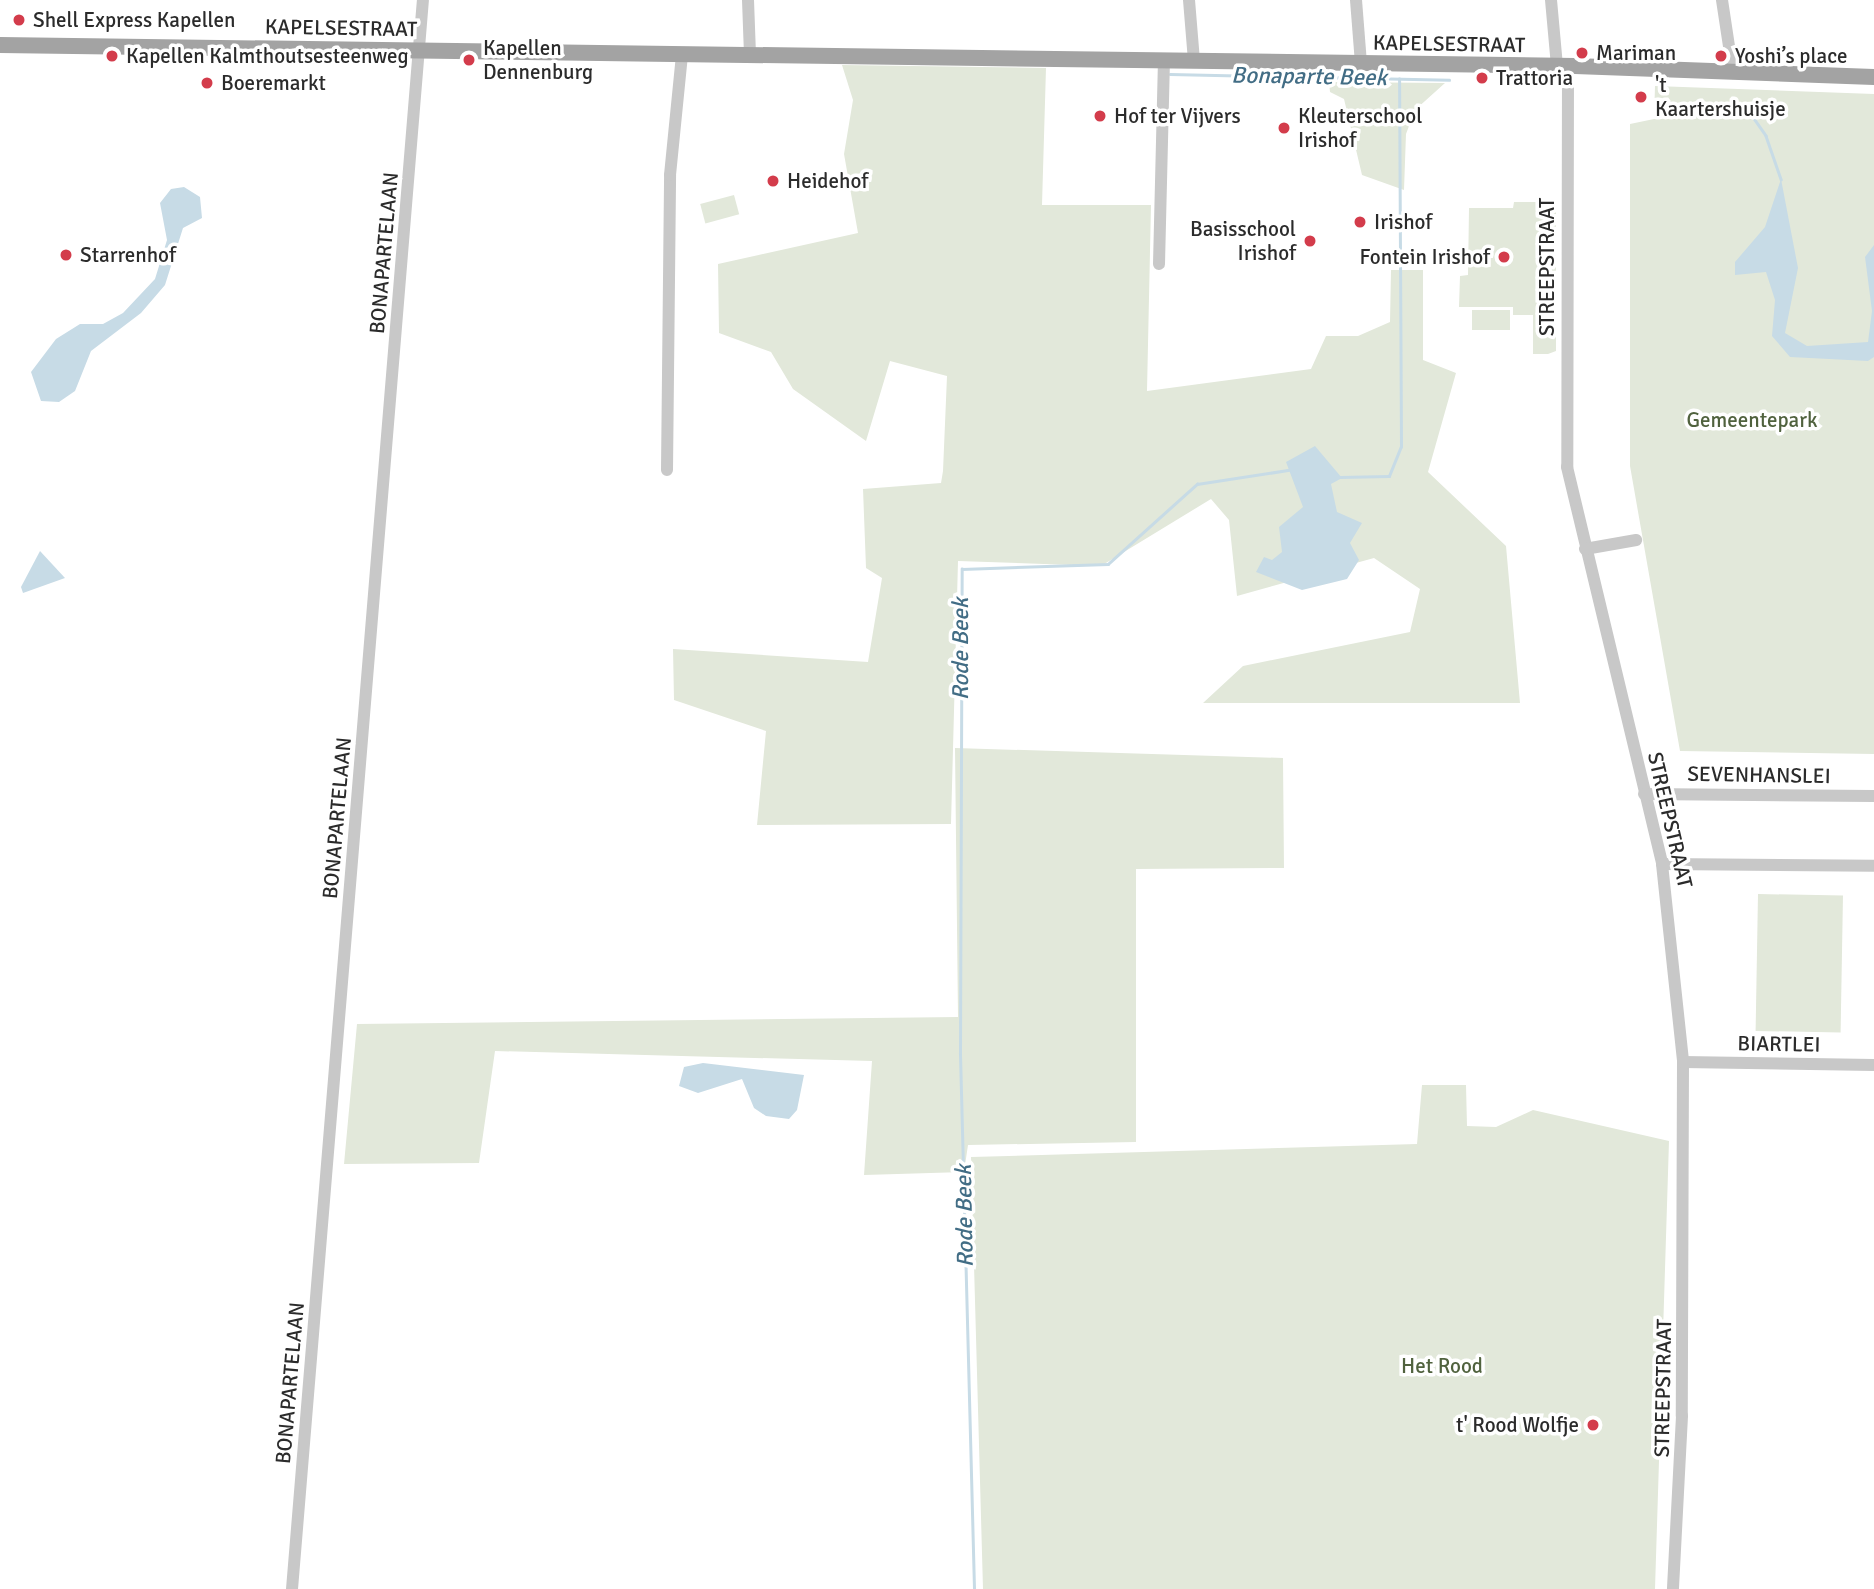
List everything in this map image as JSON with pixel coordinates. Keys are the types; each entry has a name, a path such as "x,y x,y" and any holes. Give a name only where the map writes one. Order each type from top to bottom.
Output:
{"main road":[{"name":"KAPELSESTRAAT","path":"0,45 1562,66 1874,77"}],"street":[{"name":"BONAPARTELAAN","path":"292,1589 423,0"},
{"path":"748,0 750,55"},
{"path":"1189,0 1194,61"},
{"path":"1356,0 1361,63"},
{"name":"STREEPSTRAAT","path":"1551,0 1562,66 1566,449 1586,549 1662,864 1683,1062 1685,1149 1673,1589"},
{"path":"1721,0 1733,73"},
{"path":"667,470 670,175 682,55"},
{"path":"1159,264 1164,60"},
{"path":"1586,549 1636,540"},
{"name":"SEVENHANSLEI","path":"1644,793 1874,796"},
{"path":"1662,864 1874,866"},
{"name":"BIARTLEI","path":"1683,1062 1874,1065"}],"green space":[{"path":"842,65 1046,68 1042,205 1151,205 1147,391 1311,369 1326,336 1358,336 1390,322 1391,270 1423,270 1423,360 1456,373 1428,472 1506,546 1520,703 1203,703 1243,666 1410,632 1420,589 1374,558 1237,596 1229,520 1211,499 1101,566 958,561 951,824 757,825 766,731 674,700 673,649 868,662 882,578 866,568 863,489 941,483 943,471 947,376 890,361 866,441 793,389 771,352 719,333 718,264 858,233 844,154 853,100"},
{"path":"1329,82 1445,83 1415,110 1406,134 1404,190 1362,175 1344,99 1330,92"},
{"name":"Gemeentepark","path":"1655,86 1874,94 1874,754 1680,751 1630,466 1630,124 1654,119"},
{"path":"734,195 739,214 705,223 700,204"},
{"path":"1514,202 1556,202 1556,351 1548,354 1533,354 1533,315 1513,315 1513,307 1459,307 1460,276 1468,275 1469,208 1513,208"},
{"path":"1472,310 1510,310 1510,330 1472,330"},
{"path":"955,748 1283,758 1284,868 1136,869 1136,1142 968,1145 964,1172 864,1175 872,1061 495,1051 479,1163 344,1164 357,1024 958,1017"},
{"path":"1758,894 1843,895 1841,1032 1756,1031"},
{"name":"Het Rood","path":"1422,1085 1466,1085 1467,1126 1496,1127 1533,1110 1669,1141 1655,1589 983,1589 971,1157 1417,1144"}],"water":[{"path":"1781,179 1798,268 1785,333 1807,346 1868,342 1872,311 1865,257 1874,245 1874,357 1868,361 1790,357 1772,336 1775,300 1766,272 1735,275 1735,262 1765,227"},
{"path":"184,187 200,197 202,218 183,228 165,285 141,313 91,351 75,391 59,402 41,401 31,372 56,339 80,324 103,324 123,313 155,279 167,240 160,203 171,189"},
{"path":"1315,446 1342,478 1331,484 1337,512 1362,523 1350,543 1359,560 1347,579 1302,590 1256,572 1264,557 1272,560 1282,552 1279,527 1303,507 1286,462"},
{"path":"40,551 65,578 23,593 21,587"},
{"path":"703,1063 804,1075 797,1110 789,1119 766,1116 754,1108 742,1079 698,1093 679,1086 684,1067"}],"waterway":[{"name":"Bonaparte Beek","path":"1170,74 1449,80"},
{"name":"Rode Beek","path":"1340,477 1389,476 1401,447 1399,79"},
{"path":"1746,107 1766,136 1781,179"},
{"name":"Rode Beek","path":"974,1589 960,1053 962,569 1108,564 1197,484 1289,470"}],"place":[{"name":"Shell Express Kapellen","path":"19,20"},
{"name":"Mariman","path":"1582,53"},
{"name":"Kapellen Kalmthoutsesteenweg","path":"112,56"},
{"name":"Yoshi’s place","path":"1721,56"},
{"name":"Kapellen Dennenburg","path":"469,60"},
{"name":"Trattoria","path":"1482,78"},
{"name":"Boeremarkt","path":"207,83"},
{"name":"'t Kaartershuisje","path":"1641,97"},
{"name":"Hof ter Vijvers","path":"1100,116"},
{"name":"Kleuterschool Irishof","path":"1284,128"},
{"name":"Heidehof","path":"773,181"},
{"name":"Irishof","path":"1360,222"},
{"name":"Basisschool Irishof","path":"1310,241"},
{"name":"Starrenhof","path":"66,255"},
{"name":"Fontein Irishof","path":"1504,257"},
{"name":"t' Rood Wolfje","path":"1593,1425"}]}
